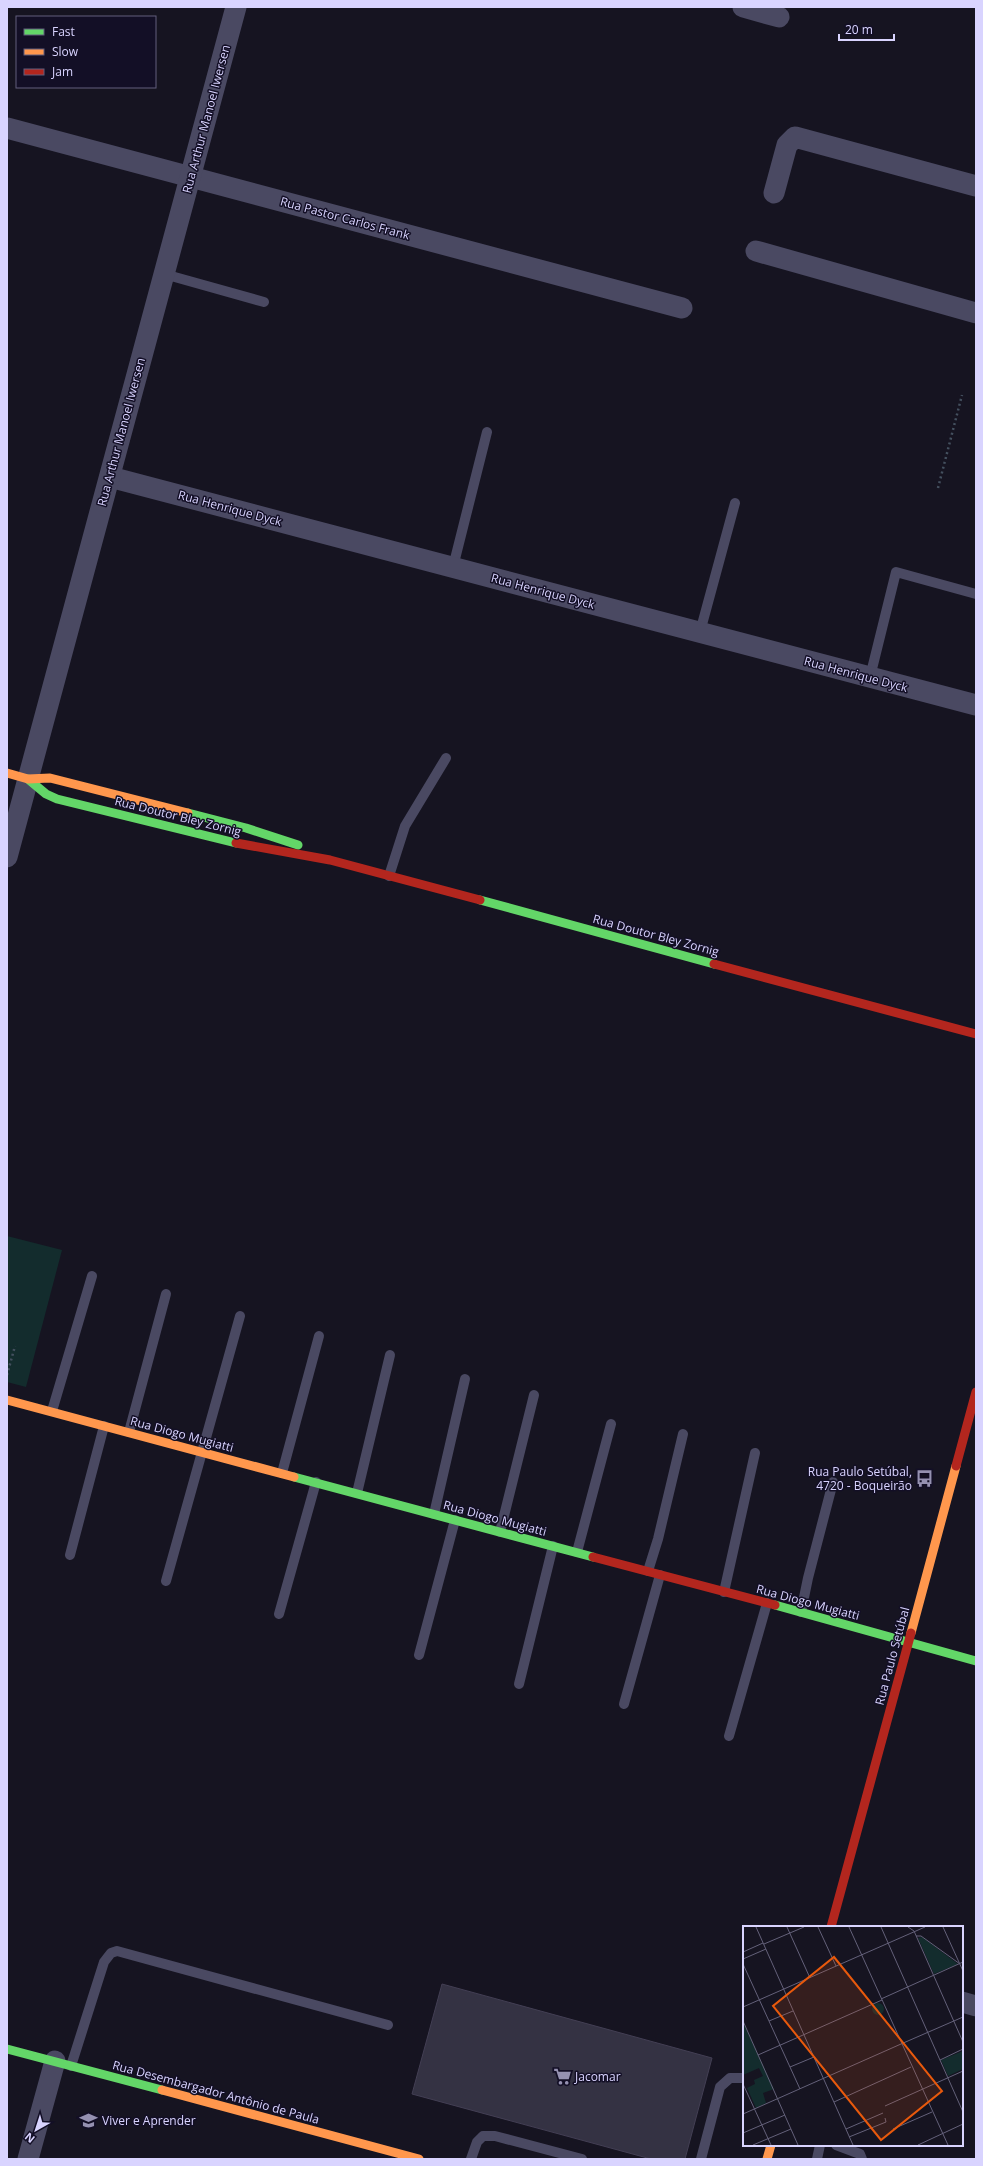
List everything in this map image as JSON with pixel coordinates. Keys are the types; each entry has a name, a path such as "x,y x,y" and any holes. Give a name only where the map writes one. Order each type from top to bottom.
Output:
{"street":[{"name":"Rua Arthur Manoel Iwersen","path":"7,857 236,7"},
{"path":"743,7 779,17"},
{"name":"Rua Pastor Carlos Frank","path":"7,128 682,308"},
{"path":"774,192 787,145 795,137 976,186"},
{"path":"756,251 976,313"},
{"name":"Rua Henrique Dyck","path":"110,476 976,705"},
{"name":"Rua Doutor Bley Zornig","path":"7,773 28,779 50,778 246,828 291,842 330,860"},
{"name":"Rua Doutor Bley Zornig","path":"28,779 46,794 57,799 246,845 330,860 976,1034"},
{"name":"Rua Paulo Setúbal","path":"831,1926 976,1392"},
{"name":"Rua Diogo Mugiatti","path":"7,1400 660,1574 908,1641 976,1661"},
{"path":"963,2002 976,2006"},
{"name":"Rua Desembargador Antônio de Paula","path":"7,2049 407,2157"},
{"path":"28,2159 63,2063"},
{"path":"767,2159 771,2146"}],"lane":[{"path":"164,274 264,302"},
{"path":"453,567 487,432"},
{"path":"700,632 735,503"},
{"path":"870,677 896,572 976,594"},
{"path":"389,876 405,826 446,758"},
{"path":"52,1412 92,1276"},
{"path":"129,1432 166,1294"},
{"path":"166,1581 240,1316"},
{"path":"282,1473 319,1336"},
{"path":"357,1493 390,1355"},
{"path":"434,1514 465,1379"},
{"path":"500,1532 534,1395"},
{"path":"577,1552 611,1424"},
{"path":"70,1555 104,1426"},
{"path":"648,1571 658,1539 683,1434"},
{"path":"724,1592 754,1453"},
{"path":"279,1614 316,1482"},
{"path":"801,1612 808,1578 833,1482"},
{"path":"419,1655 455,1520"},
{"path":"519,1684 553,1546"},
{"path":"624,1704 660,1574"},
{"path":"729,1736 767,1603"},
{"path":"63,2063 104,1962 112,1953 117,1951 388,2025"},
{"path":"701,2159 720,2087 730,2078 743,2078"},
{"path":"471,2159 478,2142 483,2136 495,2136 582,2159"},
{"path":"817,2159 820,2146"},
{"path":"839,2146 860,2154 862,2159"}],"path":[{"path":"938,488 962,395"},
{"path":"7,1375 15,1346"}],"green space":[{"path":"7,1236 62,1250 26,1387 7,1382"}],"building":[{"name":"Jacomar","path":"442,1984 712,2058 685,2159 651,2159 412,2094"}],"traffic: fast":[{"path":"28,779 46,794 57,799 236,843"},
{"path":"188,813 246,828 298,845"},
{"path":"480,900 714,964"},
{"path":"294,1477 593,1557"},
{"path":"775,1605 976,1661"},
{"path":"7,2049 162,2090"}],"traffic: slow":[{"path":"7,773 28,779 50,778 188,813"},
{"path":"7,1400 294,1477"},
{"path":"911,1633 956,1466"},
{"path":"162,2090 419,2159"},
{"path":"767,2159 771,2146"}],"traffic: jam":[{"path":"236,843 330,860 480,900"},
{"path":"714,964 976,1034"},
{"path":"956,1466 976,1392"},
{"path":"593,1557 775,1605"},
{"path":"831,1926 911,1633"}],"place":[{"name":"Rua Paulo Setúbal, 4720 - Boqueirão","path":"925,1478"},
{"name":"Jacomar","path":"562,2076"},
{"name":"Viver e Aprender","path":"89,2120"}]}
